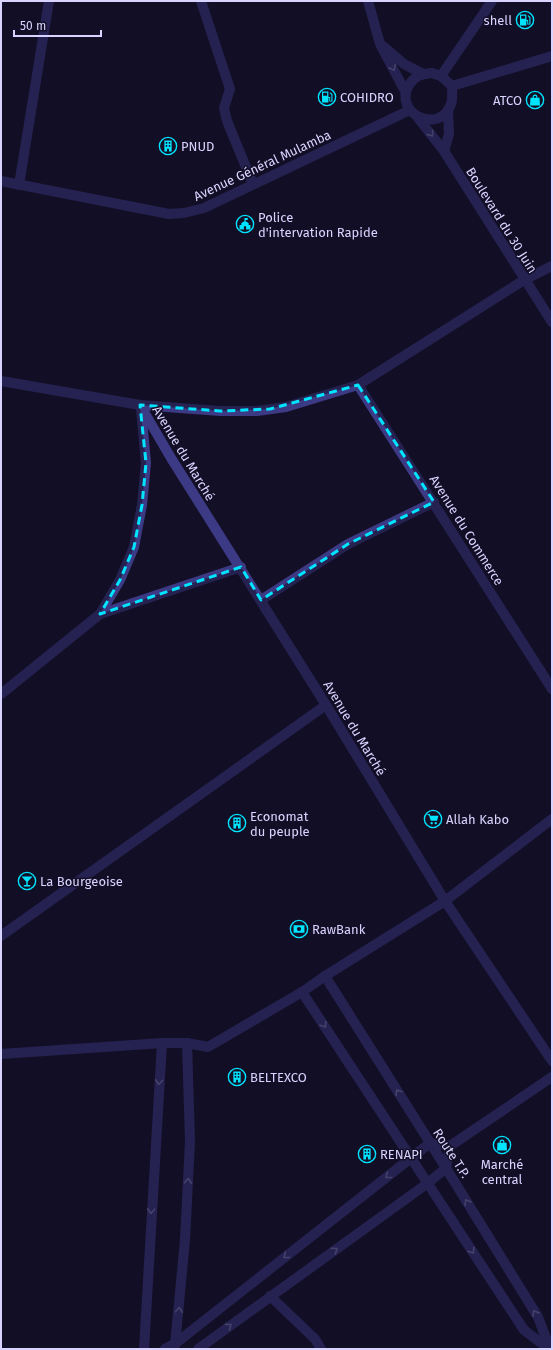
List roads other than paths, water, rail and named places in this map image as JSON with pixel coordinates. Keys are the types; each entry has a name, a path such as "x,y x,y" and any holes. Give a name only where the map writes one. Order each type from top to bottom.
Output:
{"street":[{"path":"19,185 50,1"},
{"path":"201,1 230,89 224,108 227,121 253,184"},
{"path":"368,1 380,44 406,93"},
{"path":"441,76 492,1"},
{"path":"380,44 404,64 423,74"},
{"path":"452,86 552,56"},
{"path":"444,151 449,134 448,111 452,103 452,86 441,76 432,73 423,74 412,81 406,93 406,102 410,110 418,118 434,120 448,111"},
{"name":"Avenue Général Mulamba","path":"1,181 169,214 184,213 204,208 410,110"},
{"name":"Boulevard du 30 Juin","path":"418,118 444,151 524,280 552,322"},
{"path":"1,381 140,405 220,411 257,411 286,407 358,385 524,280 552,266"},
{"name":"Avenue du Commerce","path":"358,385 552,689"},
{"path":"100,614 120,580 134,547 142,506 146,463 140,405"},
{"name":"Avenue du Marché","path":"140,405 171,458 326,704 445,901 552,1062"},
{"path":"261,600 348,544 434,502"},
{"path":"1,694 100,614 241,567"},
{"path":"1,936 326,704"},
{"path":"1,1054 162,1043 187,1043 208,1047 302,992 324,976 445,901 552,819"},
{"name":"Route T.P.","path":"324,976 446,1168 538,1317 549,1349"},
{"name":"Route T.P.","path":"302,992 524,1330 549,1349"},
{"path":"144,1349 162,1043"},
{"path":"175,1346 185,1240 190,1141 187,1043"},
{"path":"165,1349 175,1346 430,1143 450,1146 552,1077"},
{"path":"198,1349 428,1183 446,1168 450,1146"},
{"path":"270,1296 315,1339 320,1349"}],"place":[{"name":"shell","path":"525,20"},
{"name":"COHIDRO","path":"327,97"},
{"name":"ATCO","path":"535,100"},
{"name":"PNUD","path":"168,146"},
{"name":"Police d'intervation Rapide","path":"245,224"},
{"name":"Allah Kabo","path":"433,819"},
{"name":"Economat du peuple","path":"237,823"},
{"name":"La Bourgeoise","path":"27,881"},
{"name":"RawBank","path":"299,929"},
{"name":"BELTEXCO","path":"237,1077"},
{"name":"Marché central","path":"502,1145"},
{"name":"RENAPI","path":"367,1154"}]}
